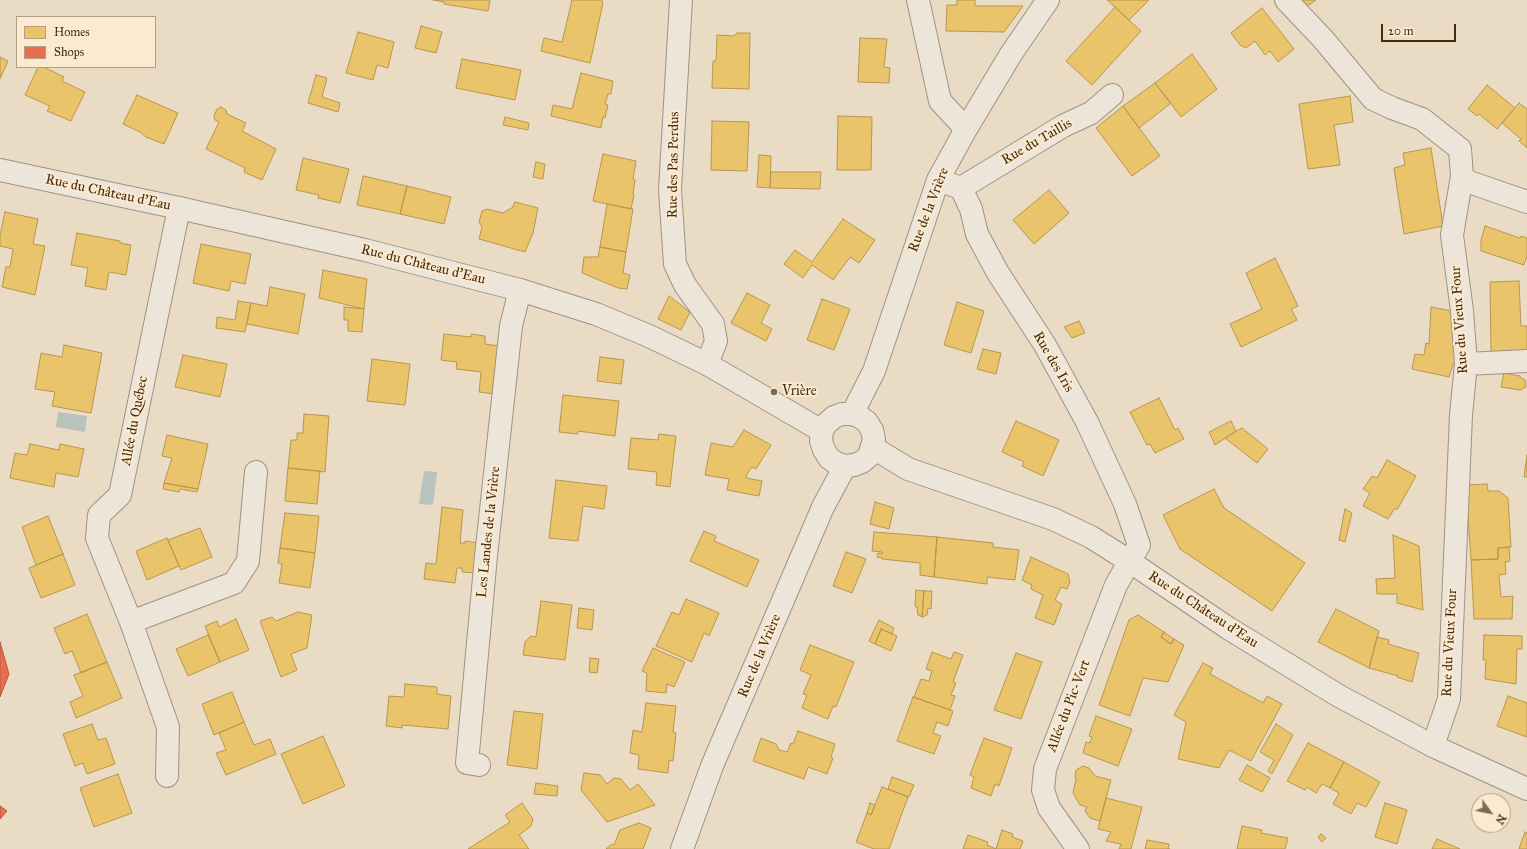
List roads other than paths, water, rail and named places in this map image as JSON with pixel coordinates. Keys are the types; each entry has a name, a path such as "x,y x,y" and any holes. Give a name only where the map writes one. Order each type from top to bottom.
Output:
{"street":[{"name":"Rue des Pas Perdus","path":"681,0 670,190 675,264 685,285 713,324 716,341 707,364"},
{"path":"918,0 940,101 966,129"},
{"name":"Rue de la Vrière","path":"852,414 874,371 938,180 966,129 1011,54 1048,0"},
{"name":"Rue du Vieux Four","path":"1286,0 1323,39 1373,99 1422,119 1460,149 1462,176 1452,234 1462,312 1466,364 1461,422 1449,699 1433,746"},
{"name":"Rue du Taillis","path":"961,188 1063,126 1091,113 1112,95"},
{"name":"Rue du Château d'Eau","path":"0,170 179,208 364,250 520,290 596,314 649,336 707,364 822,431"},
{"path":"1462,176 1469,182 1527,202"},
{"path":"938,180 961,188"},
{"name":"Rue des Iris","path":"961,188 971,209 977,234 998,273 1045,345 1087,422 1125,504 1139,545 1129,561"},
{"name":"Allée du Québec","path":"167,776 168,727 132,622 97,538 99,515 120,495 179,208"},
{"name":"Les Landes de la Vrière","path":"479,765 467,763 486,556 511,326 520,290"},
{"path":"1466,364 1527,361"},
{"path":"842,414 852,414 867,422 872,430 874,439 868,456 862,462 845,466 836,463 829,458 821,441 822,431 834,417 842,414"},
{"name":"Rue du Château d'Eau","path":"872,447 908,469 1053,519 1091,537 1228,628 1339,696 1433,746 1527,789"},
{"name":"Rue de la Vrière","path":"682,849 712,766 823,508 845,466"},
{"path":"132,622 234,583 248,561 256,472"},
{"name":"Allée du Pic-Vert","path":"1078,849 1049,808 1043,790 1045,769 1116,585 1129,561"}],"place":[{"name":"Vrière","path":"774,392"}]}
